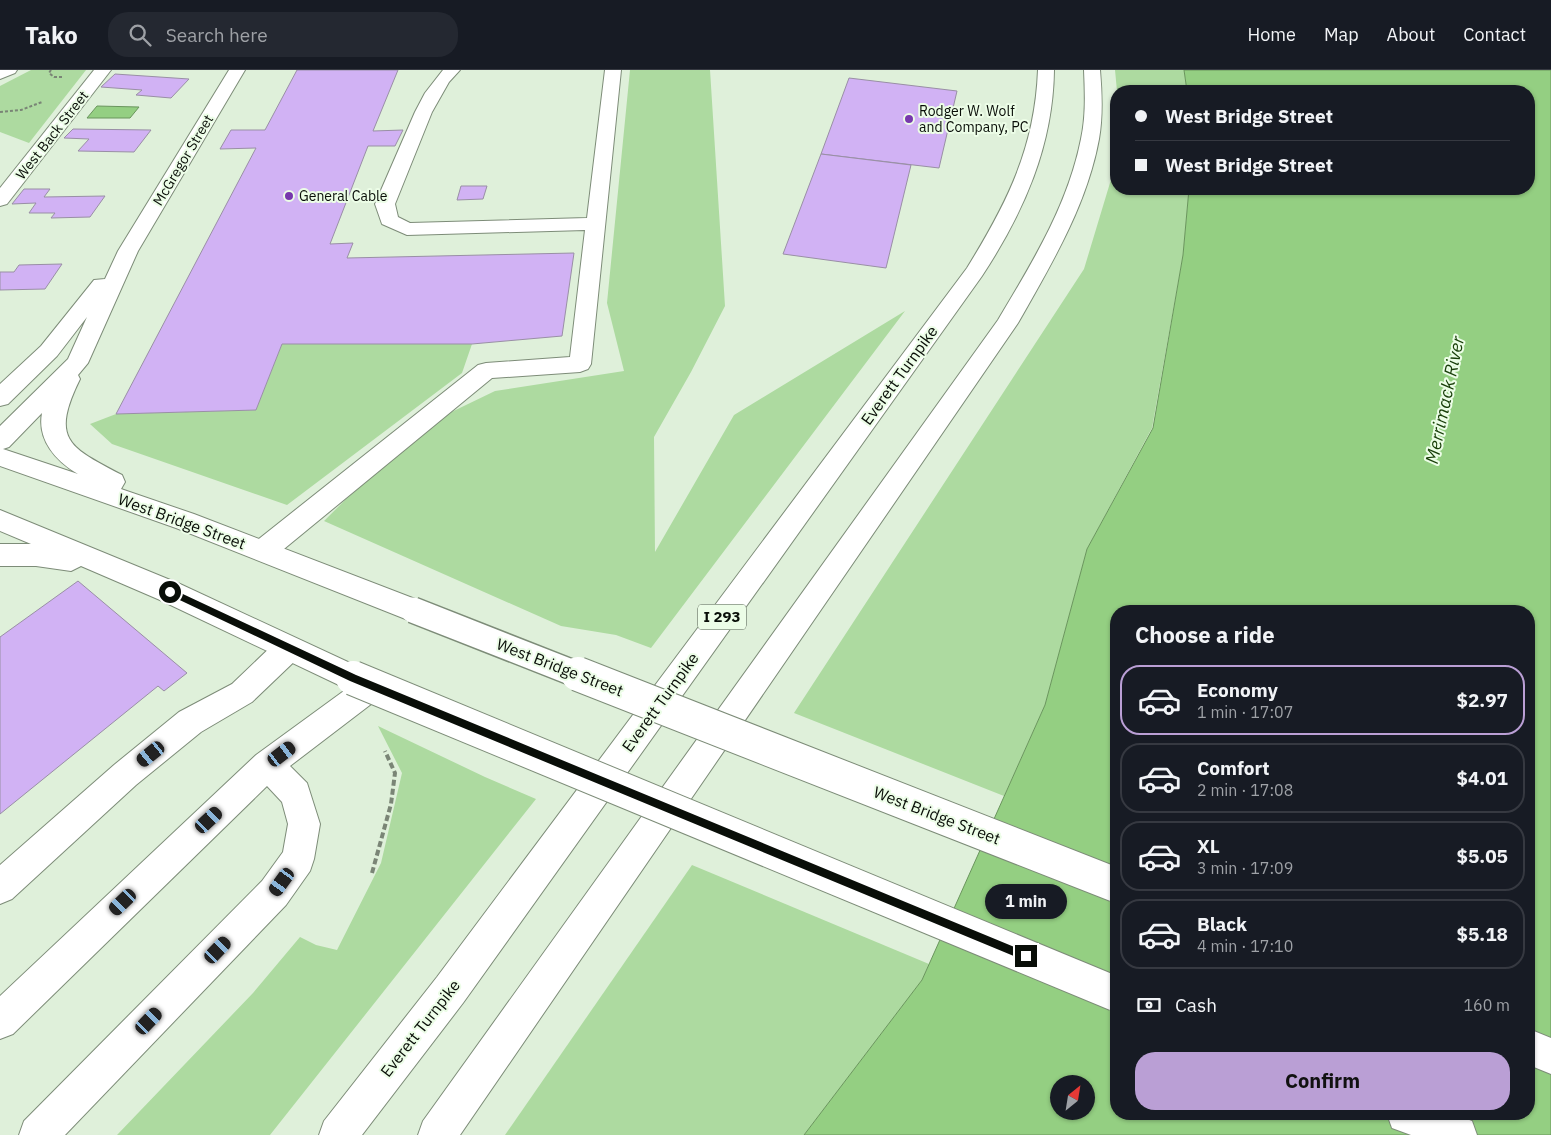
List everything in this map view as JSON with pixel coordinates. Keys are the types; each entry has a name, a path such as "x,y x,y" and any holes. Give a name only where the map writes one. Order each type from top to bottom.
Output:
{"main road":[{"path":"0,74 9,70"},
{"name":"West Back Street","path":"0,200 103,70"},
{"name":"McGregor Street","path":"0,440 77,362 128,251 237,70"},
{"path":"452,70 445,75 426,106 385,204 389,220 406,229 594,224"},
{"path":"264,550 486,371 580,364 594,224 613,70"},
{"name":"Everett Turnpike","path":"338,1135 450,990 975,271 997,236 1028,172 1038,142 1044,114 1046,70"},
{"path":"437,1135 1007,323 1066,216 1084,169 1093,126 1094,85 1092,70"},
{"name":"McGregor Street","path":"0,398 48,351 128,251"},
{"path":"77,362 53,418 53,430 64,453 84,466 185,521"},
{"name":"West Bridge Street","path":"0,457 264,550 1110,883"},
{"path":"0,520 112,566 288,649 363,682 1110,992"},
{"path":"0,555 36,555 112,566"},
{"path":"0,886 125,774 190,722 242,693 288,649"},
{"path":"0,1021 267,765 363,682"},
{"path":"38,1135 274,893 298,859 304,824 296,794 267,765"},
{"path":"1535,1049 1551,1056"},
{"path":"1421,1120 1458,1135"}],"path":[{"path":"61,81 69,77"},
{"path":"0,112 21,110 46,100"},
{"path":"372,873 391,804 395,773 385,751"}],"shaded area":[{"path":"31,70 86,70 29,143 0,132 0,86"},
{"path":"630,70 710,70 725,306 691,372 654,437 655,552 734,415 905,311 651,648 616,635 561,626 324,521 345,500 439,418 495,391 624,371 607,303"},
{"path":"1115,70 1184,70 1186,85 1116,85"},
{"path":"1110,183 1110,195 1188,195 1183,255 1152,428 1087,549 1045,705 1004,796 794,713 1084,269"},
{"path":"282,344 472,344 462,373 287,505 112,444 90,424 116,414 256,410"},
{"path":"378,726 536,799 270,1135 117,1135 253,993 300,937 316,945 337,950 381,863 402,773"},
{"path":"692,865 929,964 922,980 804,1135 505,1135"}],"water":[{"name":"Merrimack River","path":"1184,70 1551,70 1551,1135 804,1135 922,980 1045,705 1087,549 1153,428 1183,255 1188,195 1535,195 1535,85 1186,85"},
{"path":"97,106 139,107 130,118 87,118"}],"building":[{"name":"General Cable","path":"297,70 398,70 373,131 403,130 395,146 368,146 330,244 353,243 347,258 574,253 562,336 472,344 282,344 256,410 116,414 256,148 220,149 231,130 265,130"},
{"path":"115,74 189,79 171,98 136,95 142,90 101,87"},
{"path":"849,78 957,91 939,168 821,154"},
{"path":"73,129 151,130 134,152 78,151 89,139 64,138"},
{"path":"821,154 911,165 886,268 783,254"},
{"path":"461,186 487,186 483,199 457,200"},
{"path":"24,189 50,189 44,197 105,196 90,217 51,218 55,213 29,213 36,203 12,204"},
{"path":"62,264 45,289 0,290 0,272 14,272 19,265"},
{"path":"78,581 187,673 164,691 158,686 0,814 0,637"}],"place":[{"name":"Rodger W. Wolf and Company, PC","path":"909,119"},
{"name":"General Cable","path":"289,196"}],"route":[{"path":"170,592 353,678 1026,956"}]}
